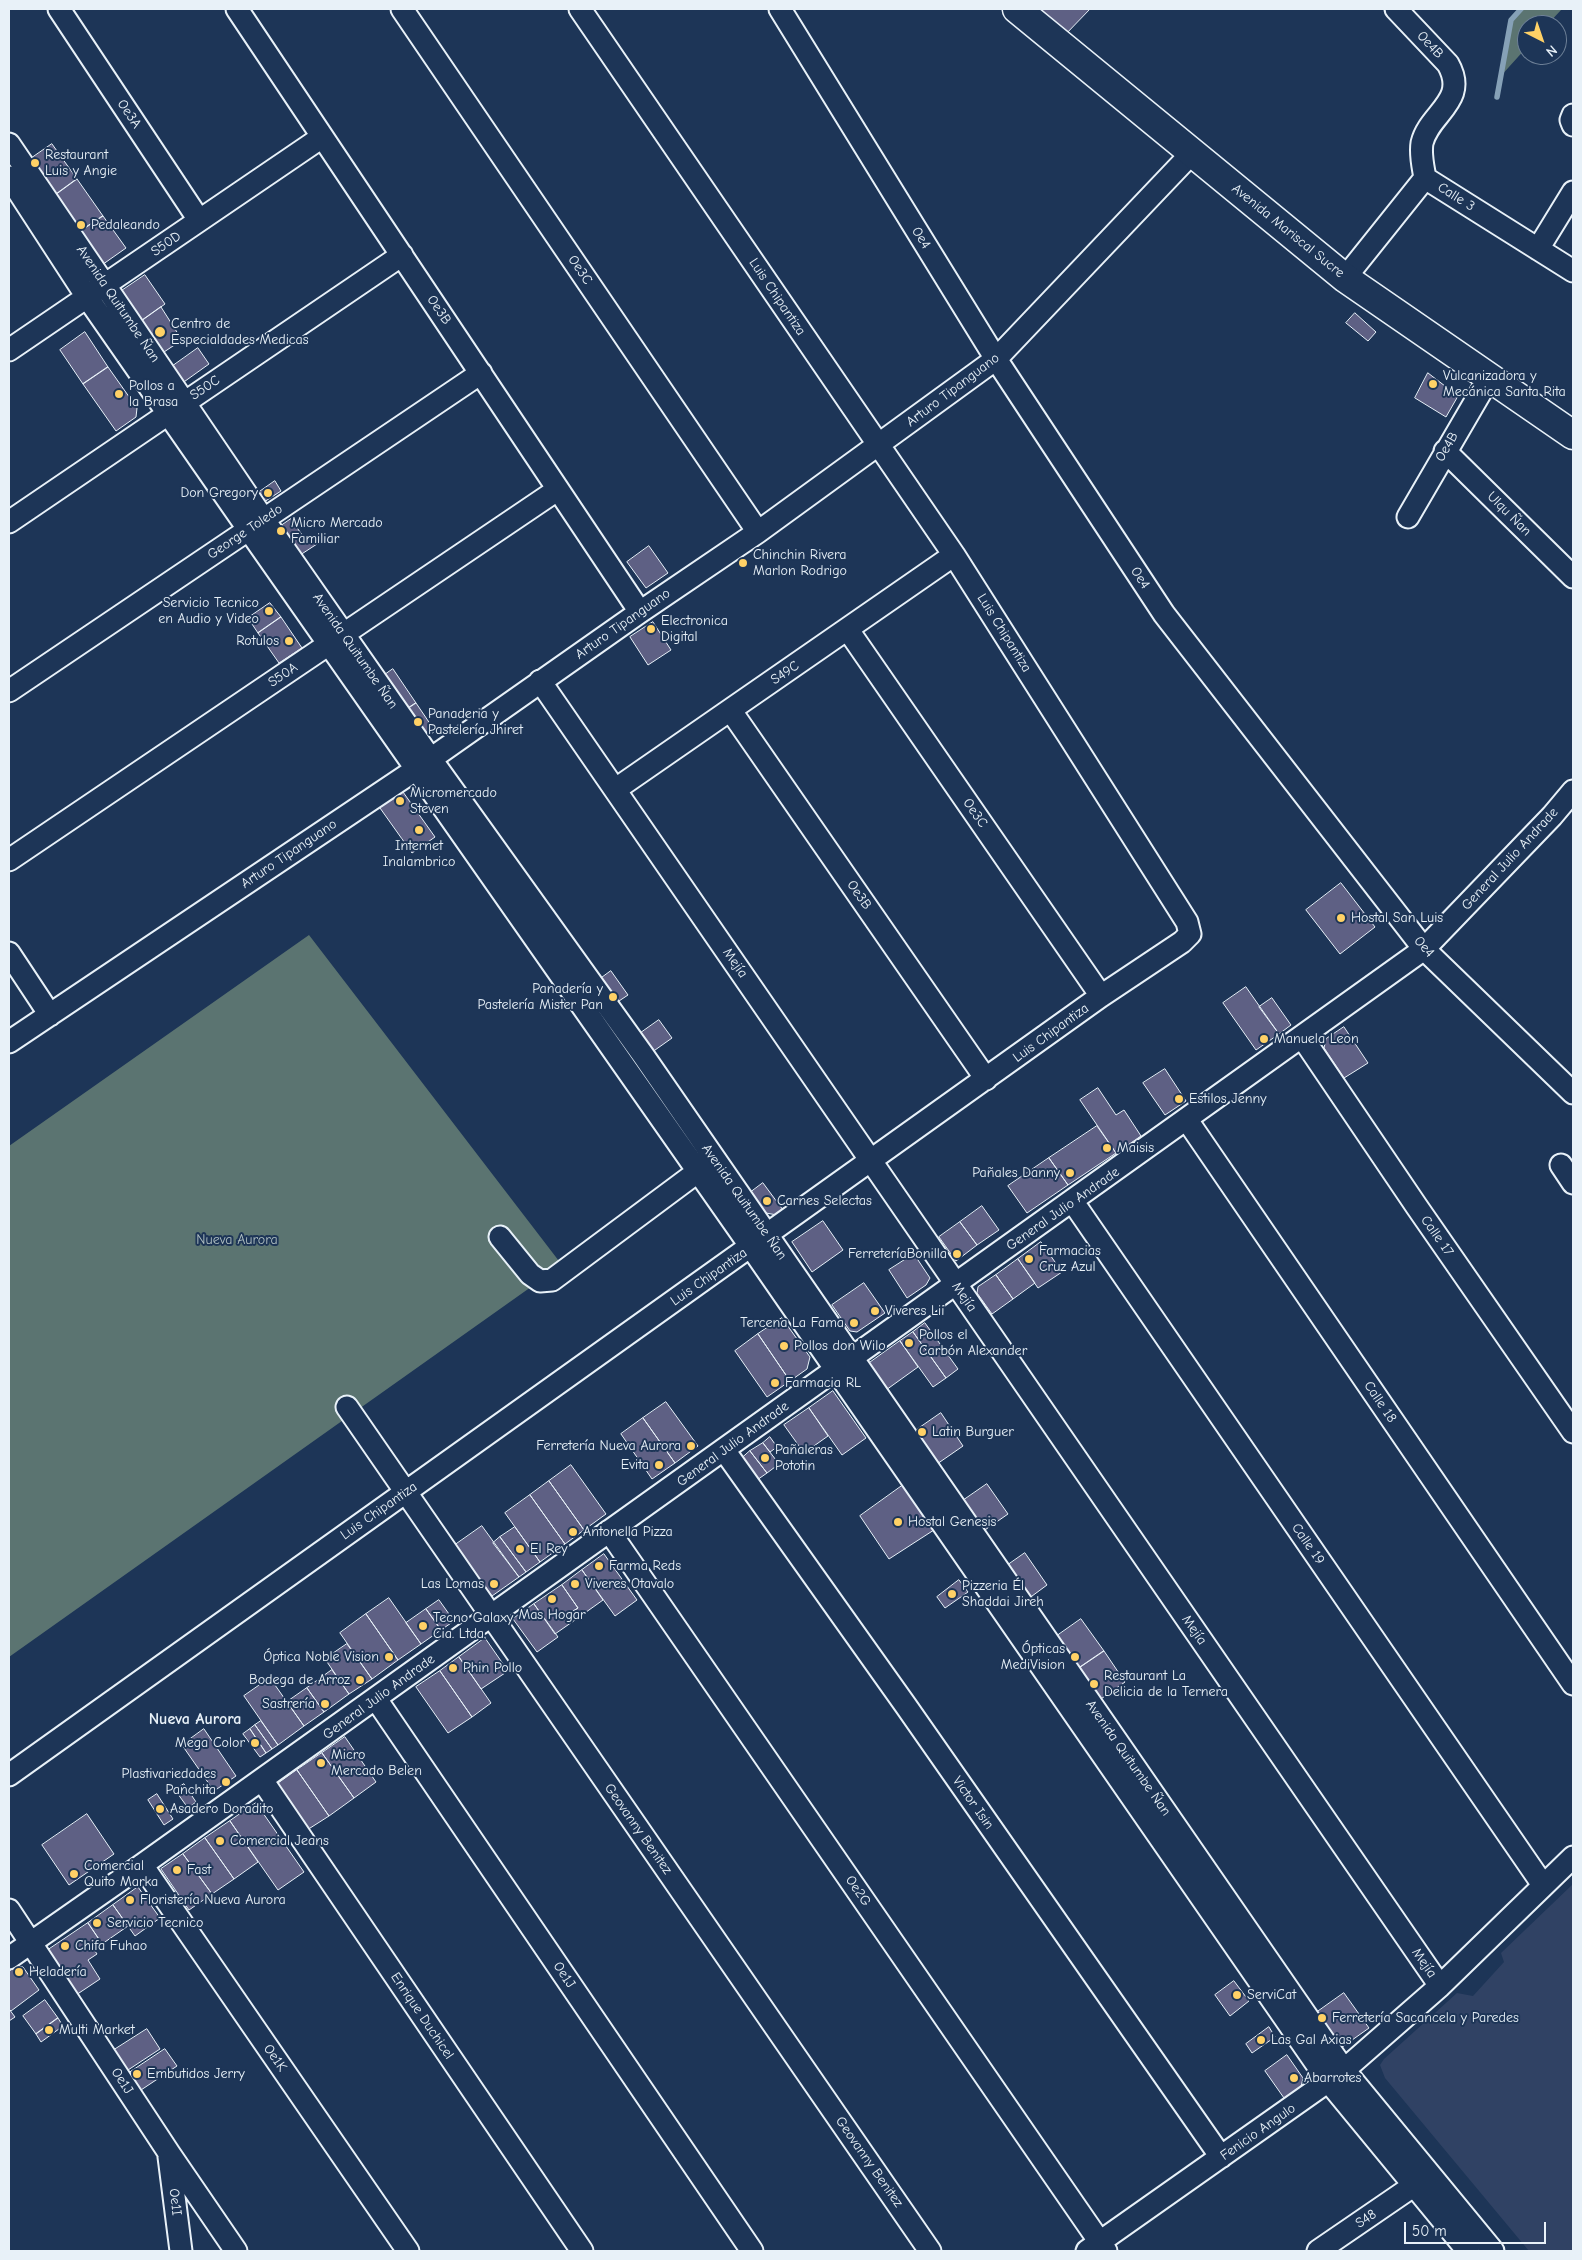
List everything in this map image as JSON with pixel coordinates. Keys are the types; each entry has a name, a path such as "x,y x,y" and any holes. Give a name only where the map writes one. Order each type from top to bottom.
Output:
{"main road":[{"name":"Avenida Mariscal Sucre","path":"1017,9 1345,278 1573,435"}],"street":[{"name":"Oe3A","path":"59,9 200,220"},
{"name":"Oe3C","path":"402,9 758,532"},
{"name":"Luis Chipantiza","path":"9,1775 1101,996 1182,942 1190,934 1187,922 954,556 580,9"},
{"name":"Oe4","path":"780,9 996,359 1164,614 1424,949 1573,1093"},
{"name":"Oe4B","path":"1396,9 1448,64 1454,74 1454,85"},
{"name":"Oe3B","path":"243,11 322,137 640,612"},
{"name":"Calle 3","path":"1454,85 1447,106 1429,128 1422,142 1421,157 1425,178 1573,272"},
{"path":"1573,115 1571,120 1573,125"},
{"name":"S50D","path":"9,350 322,137"},
{"name":"Avenida Quitumbe Ñan","path":"9,144 105,285 177,408 256,525 423,764 697,1173 759,1241"},
{"name":"Arturo Tipanguano","path":"9,1042 423,764 540,681 758,532 996,359 1192,153"},
{"name":"Avenida Quitumbe Ñan","path":"9,177 87,297 177,408"},
{"path":"1345,278 1425,178"},
{"path":"1538,249 1573,192"},
{"name":"S50C","path":"9,522 402,254"},
{"name":"George Toledo","path":"9,691 481,372"},
{"name":"Oe4B","path":"1408,517 1445,450 1489,378"},
{"name":"Ulqu Ñan","path":"1445,450 1573,577"},
{"name":"S50A","path":"9,860 557,490"},
{"name":"S49C","path":"616,789 954,556"},
{"name":"Oe3C","path":"848,630 1101,996"},
{"name":"Mejía","path":"540,681 1440,1986"},
{"name":"Oe3B","path":"731,710 986,1079"},
{"name":"Avenida Quitumbe Ñan","path":"423,764 714,1159 759,1241 843,1365 1336,2076 1414,2186 1468,2251"},
{"name":"General Julio Andrade","path":"9,1958 376,1699 1424,949 1552,816 1573,791"},
{"path":"9,953 50,1015"},
{"name":"Calle 17","path":"1302,1037 1573,1432"},
{"name":"Calle 18","path":"1187,1120 1573,1684"},
{"path":"500,1237 530,1274 540,1281 552,1280 714,1159"},
{"path":"1560,1165 1573,1183"},
{"name":"Calle 19","path":"1072,1202 1543,1885"},
{"name":"Geovanny Benitez","path":"347,1407 930,2251"},
{"name":"Victor Isin","path":"724,1450 906,1706 1221,2158"},
{"name":"Oe2G","path":"609,1531 1097,2248"},
{"name":"Oe1J","path":"376,1699 752,2251"},
{"name":"Enrique Duchicel","path":"262,1780 582,2251"},
{"name":"Fenicio Angulo","path":"1097,2248 1336,2076 1440,1986 1573,1857"},
{"name":"Oe1K","path":"142,1865 408,2251"},
{"name":"Oe1J","path":"9,1910 236,2251"},
{"name":"Avenida Quitumbe Ñan","path":"1336,2076 1493,2251"},
{"name":"Oe1I","path":"169,2153 181,2251"},
{"name":"S48","path":"1318,2251 1414,2186"}],"shaded area":[{"path":"1573,1884 1573,2251 1529,2251 1385,2078 1380,2065 1384,2059 1457,1993 1473,1996 1504,1962 1501,1953"}],"green space":[{"path":"1521,9 1562,9 1556,15 1517,15 1517,58 1499,78 1511,20"},
{"name":"Nueva Aurora","path":"309,935 562,1265 9,1657 9,1146"}],"building":[{"path":"1034,9 1090,9 1064,36"},
{"path":"52,144 77,179 51,198 26,162"},
{"path":"77,179 103,216 76,234 51,198"},
{"path":"103,216 126,248 99,267 76,234"},
{"path":"145,275 165,304 137,324 117,294"},
{"name":"Centro de Especialdades Medicas","path":"161,307 182,340 158,356 137,324"},
{"path":"1355,313 1376,332 1368,341 1346,323"},
{"path":"85,332 108,367 83,384 60,350"},
{"path":"198,348 209,364 181,384 170,368"},
{"path":"108,367 137,408 136,417 116,431 83,384"},
{"name":"Vulcanizadora y Mecánica Santa Rita","path":"1428,373 1458,396 1446,417 1415,398"},
{"name":"Don Gregory","path":"275,481 281,491 261,504 255,495"},
{"path":"291,519 307,542 313,538 317,544 294,559 275,530"},
{"path":"649,546 668,573 646,588 627,562"},
{"path":"270,603 281,617 258,633 248,618"},
{"path":"281,617 302,648 279,663 258,633"},
{"path":"653,622 671,650 648,665 630,637"},
{"path":"393,669 416,703 401,713 379,679"},
{"name":"Panaderia y Pastelería Jhiret","path":"416,703 435,731 428,736 416,735 401,713"},
{"path":"403,792 435,837 412,853 380,808"},
{"name":"Hostal San Luis","path":"1341,883 1375,927 1340,954 1306,910"},
{"path":"611,971 628,995 613,1005 596,982"},
{"path":"1246,987 1279,1034 1256,1050 1223,1003"},
{"path":"1272,998 1291,1025 1279,1034 1259,1007"},
{"path":"659,1020 672,1038 648,1055 635,1037"},
{"path":"1344,1027 1368,1063 1344,1078 1324,1048 1326,1039"},
{"path":"1165,1069 1186,1101 1165,1115 1143,1083"},
{"path":"1098,1088 1116,1115 1124,1110 1141,1136 1116,1153 1080,1100"},
{"path":"1097,1126 1116,1153 1068,1185 1049,1158"},
{"path":"1049,1158 1068,1185 1027,1213 1008,1186"},
{"name":"Carnes Selectas","path":"763,1183 783,1210 777,1215 766,1213 751,1192"},
{"path":"982,1206 999,1230 977,1245 960,1222"},
{"path":"823,1221 843,1250 812,1272 792,1242"},
{"path":"960,1222 977,1245 956,1261 939,1237"},
{"path":"1041,1242 1062,1272 1038,1288 1018,1259"},
{"path":"914,1254 930,1278 926,1285 907,1298 889,1270"},
{"path":"1018,1259 1035,1283 1013,1299 996,1275"},
{"path":"996,1275 1013,1299 992,1314 977,1293 978,1287"},
{"path":"864,1283 885,1313 857,1332 850,1331 832,1305"},
{"name":"Pollos don Wilo","path":"782,1318 810,1357 807,1369 790,1381 758,1334"},
{"path":"925,1323 958,1369 946,1378 913,1332"},
{"path":"913,1332 946,1378 933,1387 900,1341"},
{"path":"758,1334 790,1381 767,1397 735,1351"},
{"path":"900,1341 918,1367 886,1390 868,1364"},
{"path":"833,1391 866,1438 842,1455 809,1408"},
{"path":"666,1402 698,1446 675,1463 643,1418"},
{"path":"809,1408 828,1436 804,1453 784,1425"},
{"path":"941,1413 963,1446 937,1464 915,1431"},
{"path":"643,1418 675,1463 652,1479 621,1434"},
{"path":"770,1437 777,1447 770,1452 763,1443"},
{"name":"Pañaleras Pototin","path":"763,1443 779,1464 767,1473 750,1451"},
{"path":"750,1451 767,1473 757,1480 741,1459"},
{"path":"571,1465 606,1514 584,1530 549,1481"},
{"path":"549,1481 584,1530 565,1544 530,1495"},
{"name":"Hostal Genesis","path":"906,1483 937,1528 889,1559 860,1516"},
{"path":"987,1484 1008,1514 982,1532 961,1502"},
{"path":"530,1495 565,1544 540,1562 505,1513"},
{"path":"482,1526 519,1577 492,1596 455,1545"},
{"name":"El Rey","path":"515,1527 540,1562 526,1572 500,1537"},
{"path":"500,1537 526,1572 519,1577 493,1543"},
{"path":"1025,1553 1047,1585 1028,1599 1005,1567"},
{"path":"604,1554 637,1600 615,1616 582,1570"},
{"path":"582,1570 603,1600 575,1620 570,1613 578,1608 562,1585"},
{"name":"Pizzeria Él Shaddai Jireh","path":"959,1580 968,1592 945,1608 937,1597"},
{"path":"562,1585 578,1608 570,1613 575,1620 555,1634 534,1604"},
{"path":"389,1598 421,1644 398,1660 366,1614"},
{"path":"439,1600 454,1621 441,1630 426,1609"},
{"path":"534,1604 558,1637 537,1652 513,1619"},
{"name":"Tecno Galaxy Cia. Ltda.","path":"426,1609 441,1630 421,1644 406,1623"},
{"path":"366,1614 398,1660 372,1679 340,1633"},
{"path":"1081,1619 1104,1651 1076,1670 1054,1638"},
{"path":"485,1638 508,1671 481,1689 459,1657"},
{"path":"347,1644 372,1679 349,1694 325,1659"},
{"path":"1104,1651 1125,1682 1098,1701 1076,1670"},
{"path":"459,1657 491,1703 472,1717 440,1671"},
{"path":"332,1670 349,1694 324,1712 307,1688"},
{"path":"440,1671 472,1717 448,1733 416,1687"},
{"path":"270,1678 304,1726 278,1745 244,1696"},
{"path":"307,1688 324,1712 304,1726 287,1702"},
{"path":"261,1721 278,1745 272,1749 255,1725"},
{"path":"255,1725 272,1749 266,1753 250,1729"},
{"path":"204,1729 236,1776 214,1791 182,1745"},
{"name":"Mega Color","path":"250,1729 266,1753 260,1757 243,1734"},
{"path":"345,1737 376,1782 354,1798 322,1753"},
{"path":"322,1753 354,1798 329,1816 297,1770"},
{"path":"297,1770 329,1816 307,1830 276,1785"},
{"path":"184,1784 196,1802 188,1808 175,1790"},
{"name":"Asadero Doradito","path":"157,1794 173,1819 164,1825 148,1800"},
{"path":"256,1803 304,1872 278,1890 230,1821"},
{"path":"87,1814 114,1854 69,1885 42,1845"},
{"path":"230,1821 258,1862 234,1879 205,1838"},
{"path":"205,1838 234,1879 212,1894 183,1854"},
{"path":"183,1854 212,1894 189,1910 161,1869"},
{"path":"138,1887 160,1918 135,1936 113,1905"},
{"path":"113,1905 128,1926 102,1944 88,1923"},
{"path":"88,1923 99,1939 91,1945 97,1954 88,1960 100,1979 73,1997 48,1950"},
{"path":"16,1966 23,1967 39,1990 11,2011 9,2009 9,1972"},
{"path":"1234,1981 1249,2001 1230,2016 1215,1995"},
{"path":"1344,1993 1369,2028 1338,2050 1313,2015"},
{"path":"45,2000 58,2018 36,2034 23,2016"},
{"path":"9,2009 15,2017 9,2021"},
{"name":"Multi Market","path":"58,2018 63,2026 41,2042 36,2034"},
{"name":"Las Gal Axias","path":"1269,2027 1275,2037 1252,2053 1246,2044"},
{"path":"147,2029 160,2049 128,2070 114,2050"},
{"path":"165,2049 177,2066 141,2090 129,2073"},
{"path":"1287,2055 1303,2078 1301,2087 1284,2098 1265,2071"}],"waterway":[{"path":"1497,97 1511,20 1521,9"}],"place":[{"name":"Restaurant Luis y Angie","path":"35,163"},
{"name":"Pedaleando","path":"81,225"},
{"name":"Centro de Especialdades Medicas","path":"160,332"},
{"name":"Vulcanizadora y Mecánica Santa Rita","path":"1433,384"},
{"name":"Pollos a la Brasa","path":"119,394"},
{"name":"Don Gregory","path":"268,493"},
{"name":"Micro Mercado Familiar","path":"281,531"},
{"name":"Chinchin Rivera Marlon Rodrigo","path":"743,563"},
{"name":"Servicio Tecnico en Audio y Video","path":"269,611"},
{"name":"Electronica Digital","path":"651,629"},
{"name":"Rotulos","path":"289,641"},
{"name":"Panaderia y Pastelería Jhiret","path":"418,722"},
{"name":"Micromercado Steven","path":"400,801"},
{"name":"Internet Inalambrico","path":"419,830"},
{"name":"Hostal San Luis","path":"1341,918"},
{"name":"Panadería y Pastelería Mister Pan","path":"613,997"},
{"name":"Manuela Leon","path":"1264,1039"},
{"name":"Estilos Jenny","path":"1179,1099"},
{"name":"Maisis","path":"1107,1148"},
{"name":"Pañales Danny","path":"1070,1173"},
{"name":"Carnes Selectas","path":"767,1201"},
{"name":"FerreteríaBonilla","path":"957,1254"},
{"name":"Farmacias Cruz Azul","path":"1029,1259"},
{"name":"Viveres Lii","path":"875,1311"},
{"name":"Tercena La Fama","path":"854,1323"},
{"name":"Pollos el Carbón Alexander","path":"909,1343"},
{"name":"Pollos don Wilo","path":"784,1346"},
{"name":"Farmacia RL","path":"775,1383"},
{"name":"Latin Burguer","path":"922,1432"},
{"name":"Ferretería Nueva Aurora","path":"691,1446"},
{"name":"Pañaleras Pototin","path":"765,1458"},
{"name":"Evita","path":"659,1465"},
{"name":"Hostal Genesis","path":"898,1522"},
{"name":"Antonella Pizza","path":"573,1532"},
{"name":"El Rey","path":"520,1549"},
{"name":"Farma Reds","path":"599,1566"},
{"name":"Las Lomas","path":"494,1584"},
{"name":"Viveres Otavalo","path":"575,1584"},
{"name":"Pizzeria Él Shaddai Jireh","path":"952,1594"},
{"name":"Mas Hogar","path":"552,1599"},
{"name":"Tecno Galaxy Cia. Ltda.","path":"423,1626"},
{"name":"Óptica Noble Vision","path":"389,1657"},
{"name":"Ópticas MediVision","path":"1075,1657"},
{"name":"Phin Pollo","path":"453,1668"},
{"name":"Bodega de Arroz","path":"360,1680"},
{"name":"Restaurant La Delicia de la Ternera","path":"1094,1684"},
{"name":"Sastrería","path":"325,1704"},
{"name":"Mega Color","path":"255,1743"},
{"name":"Micro Mercado Belen","path":"321,1763"},
{"name":"Plastivariedades Panchita","path":"226,1782"},
{"name":"Asadero Doradito","path":"160,1809"},
{"name":"Comercial Jeans","path":"220,1841"},
{"name":"Fast","path":"177,1870"},
{"name":"Comercial Quito Marka","path":"74,1874"},
{"name":"Floristería Nueva Aurora","path":"130,1900"},
{"name":"Servicio Tecnico","path":"97,1923"},
{"name":"Chifa Fuhao","path":"65,1946"},
{"name":"Heladería","path":"19,1972"},
{"name":"ServiCat","path":"1237,1995"},
{"name":"Ferretería Sacancela y Paredes","path":"1322,2018"},
{"name":"Multi Market","path":"49,2030"},
{"name":"Las Gal Axias","path":"1261,2040"},
{"name":"Embutidos Jerry","path":"137,2074"},
{"name":"Abarrotes","path":"1294,2078"}],"district":[{"name":"Nueva Aurora","path":"195,1719"}]}
